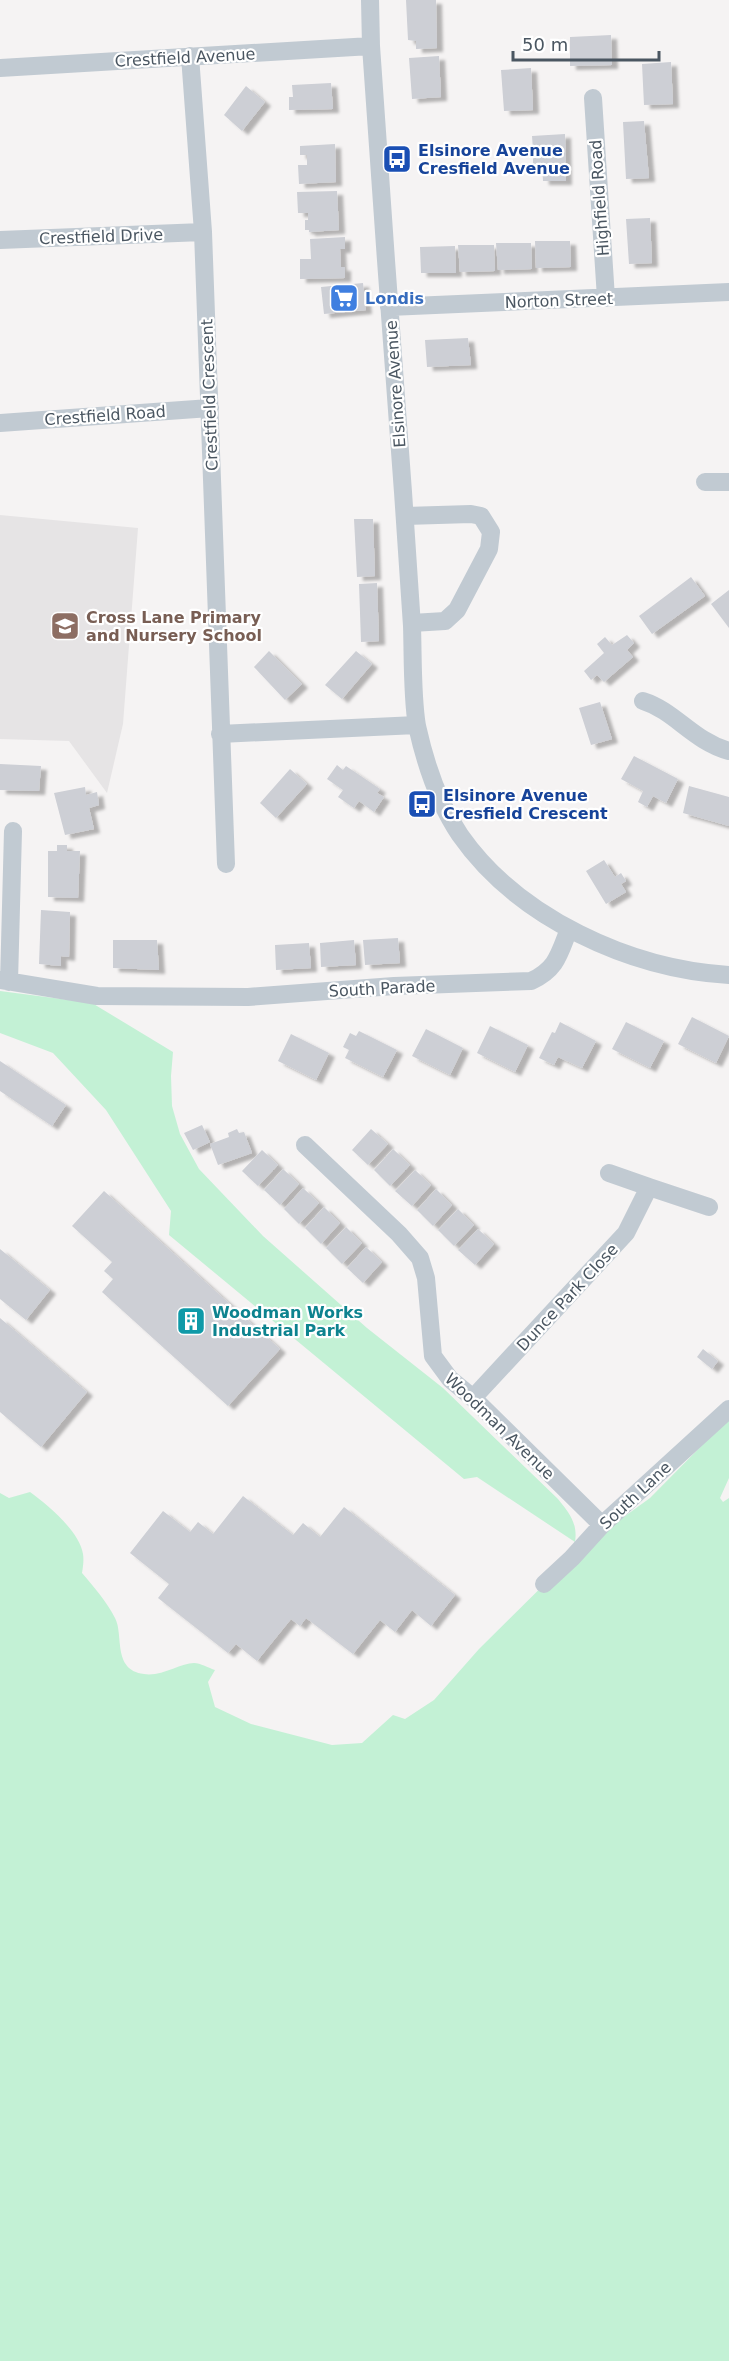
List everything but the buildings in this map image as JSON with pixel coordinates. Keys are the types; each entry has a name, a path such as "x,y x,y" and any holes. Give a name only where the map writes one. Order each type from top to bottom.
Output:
{"street":[{"name":"Elsinore Avenue","path":"370,0 371,46 405,516 417,725 435,785 459,833 485,865 519,897 570,929"},
{"name":"Crestfield Avenue","path":"0,68 371,46"},
{"name":"Crestfield Crescent","path":"190,56 203,232 226,864"},
{"name":"Highfield Road","path":"592,98 606,298"},
{"name":"Crestfield Drive","path":"0,240 203,232"},
{"name":"Norton Street","path":"389,307 729,292"},
{"name":"Crestfield Road","path":"0,423 210,408"},
{"path":"705,482 729,482"},
{"path":"405,516 471,514 481,516 487,522 491,532 489,549 456,610 445,621 412,623"},
{"path":"643,701 658,705 698,738 729,750"},
{"path":"220,734 417,725"},
{"path":"5,981 13,831"},
{"path":"570,929 613,949 653,962 696,973 729,975"},
{"name":"South Parade","path":"5,981 96,996 248,997 394,986 531,981 546,974 558,958 570,929"},
{"name":"Woodman Avenue","path":"305,1145 399,1233 420,1258 426,1278 433,1356 450,1379 473,1398 602,1525"},
{"path":"609,1173 709,1207"},
{"name":"Dunce Park Close","path":"473,1398 626,1233 649,1187"},
{"name":"South Lane","path":"544,1584 602,1525 729,1409"}],"shaded area":[{"name":"Cross Lane Primary and Nursery School","path":"0,515 138,528 123,724 107,793 69,741 0,739"}],"green space":[{"path":"0,991 92,1003 173,1052 172,1106 180,1134 199,1169 263,1236 367,1328 443,1388 558,1499 574,1524 575,1542 477,1477 464,1479 169,1235 171,1211 106,1110 53,1053 0,1033"},
{"path":"729,1418 729,1478 720,1498 723,1502 729,1498 729,2361 0,2361 0,1493 9,1498 30,1492 53,1511 76,1537 83,1554 82,1573 115,1618 123,1659 134,1671 150,1674 189,1664 199,1664 215,1670 208,1682 215,1707 251,1724 332,1745 362,1743 393,1715 405,1719 434,1700 479,1649 581,1548 650,1498"}],"place":[{"name":"Elsinore Avenue Cresfield Avenue","path":"397,159"},
{"name":"Londis","path":"344,298"},
{"name":"Cross Lane Primary and Nursery School","path":"65,626"},
{"name":"Elsinore Avenue Cresfield Crescent","path":"422,804"},
{"name":"Woodman Works Industrial Park","path":"191,1321"}]}
